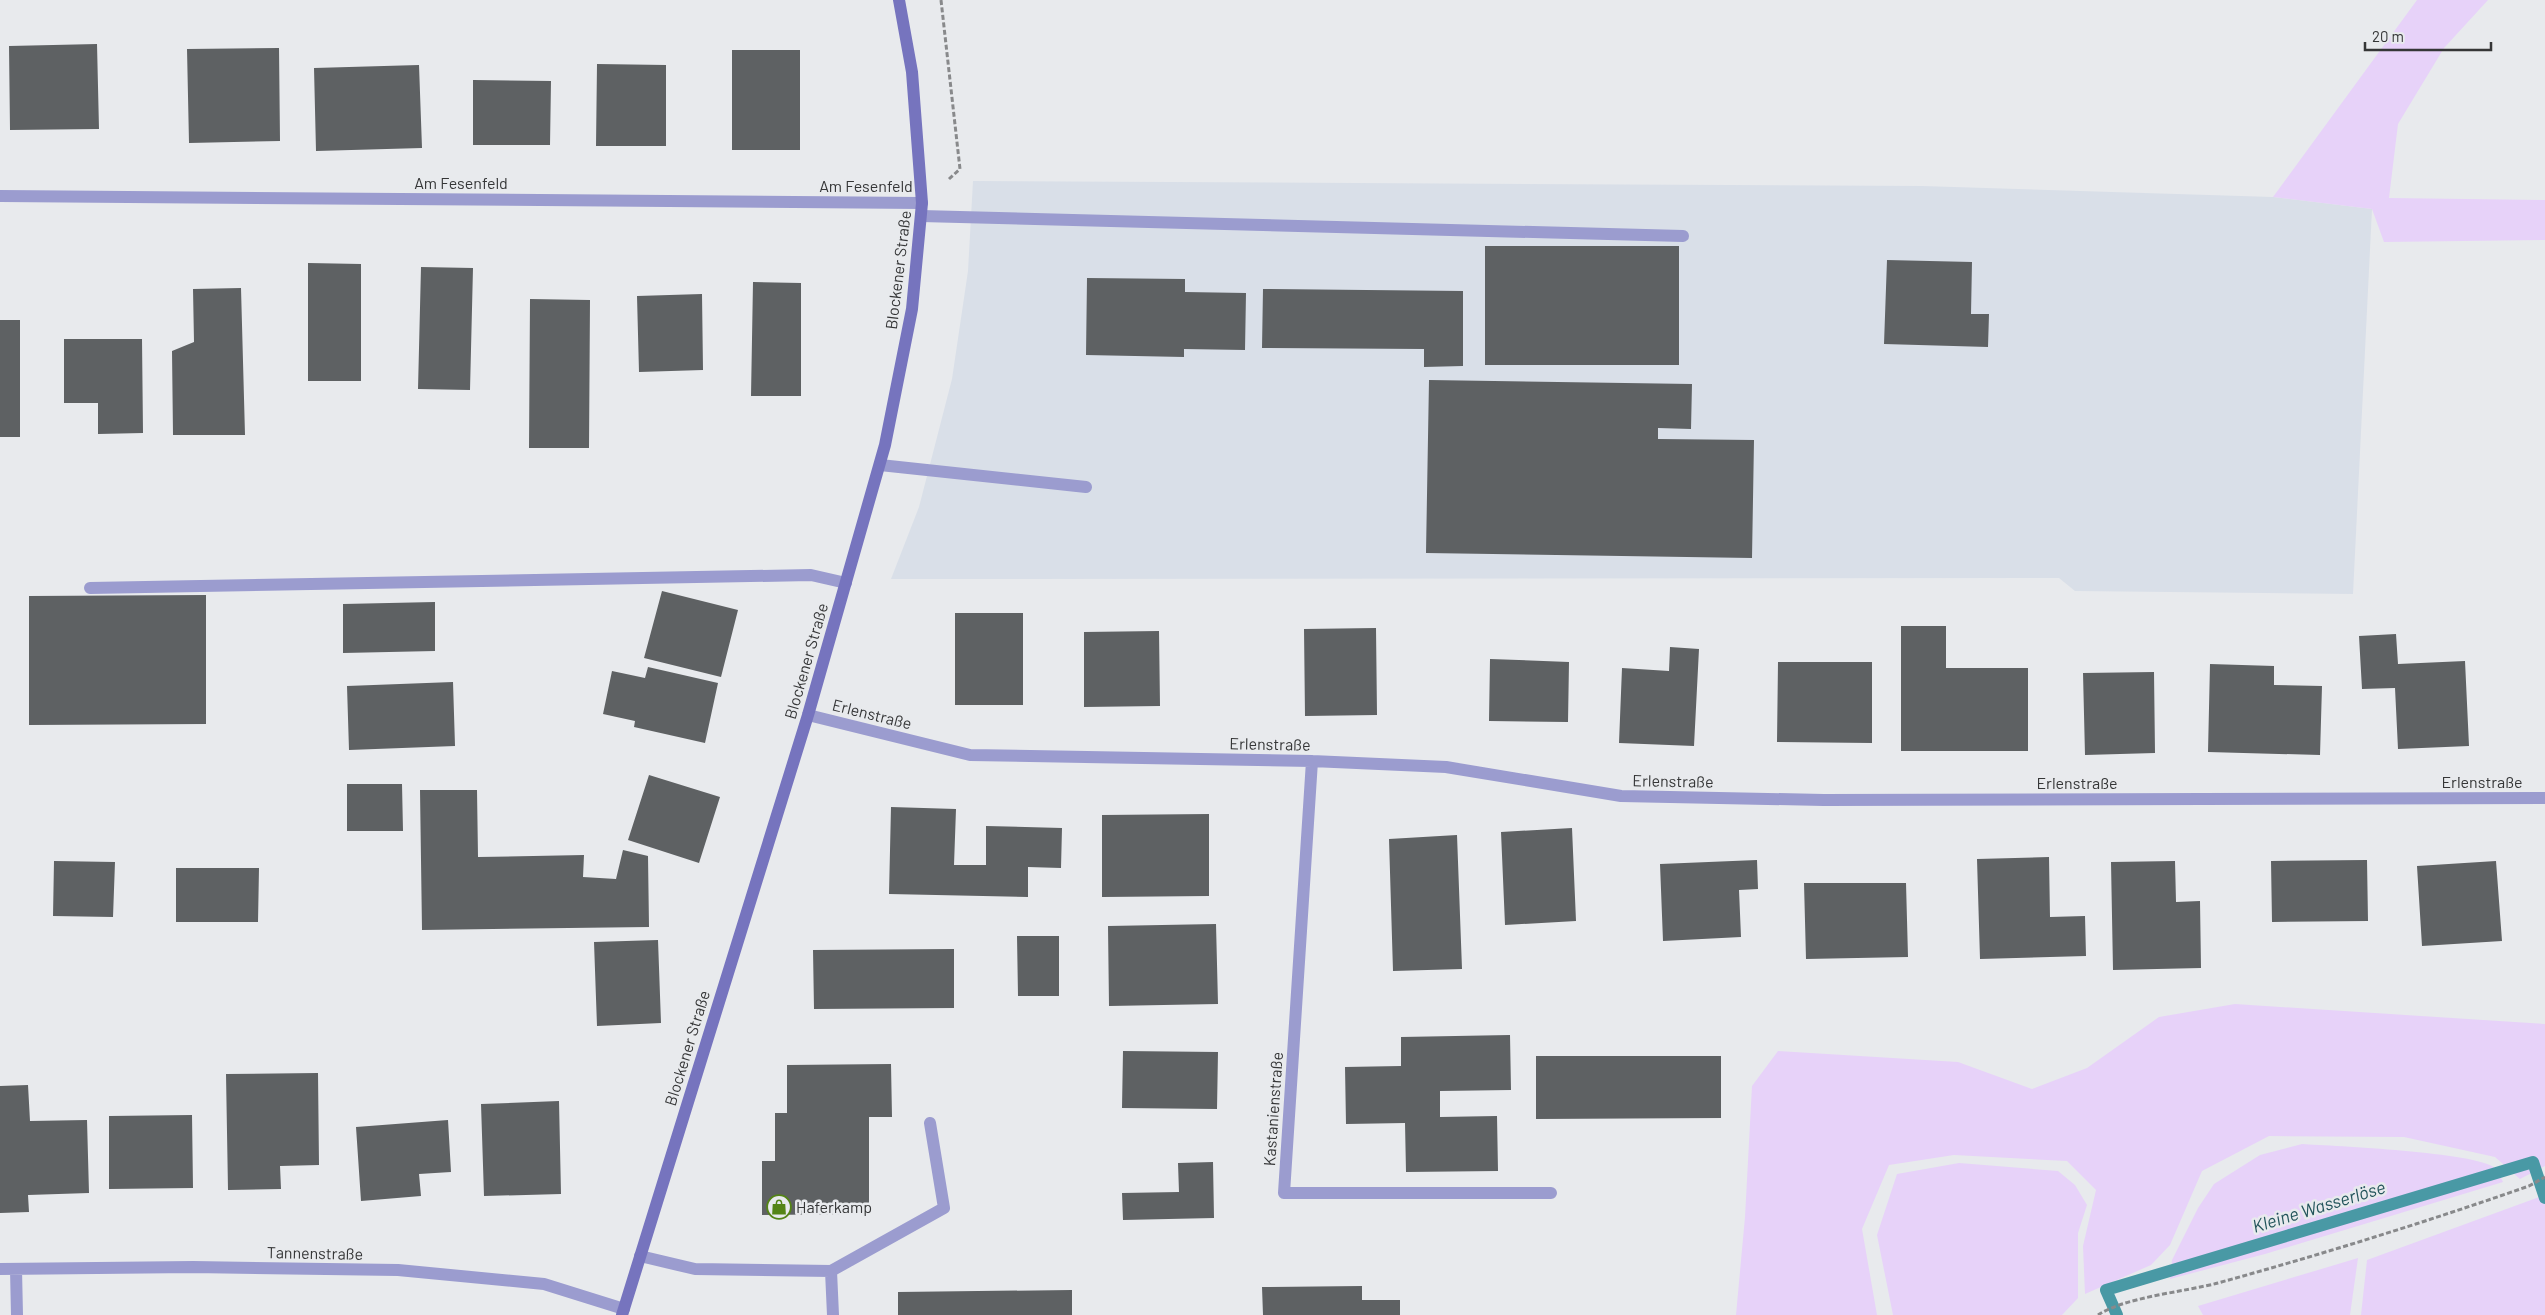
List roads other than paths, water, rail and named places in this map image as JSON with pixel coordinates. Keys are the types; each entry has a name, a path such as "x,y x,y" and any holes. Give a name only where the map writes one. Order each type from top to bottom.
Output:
{"street":[{"name":"Blockener Straße","path":"623,1312 808,715 880,465 912,309 922,209 912,72 899,0"},
{"name":"Am Fesenfeld","path":"0,196 922,209 1683,236"},
{"path":"880,465 1086,487"},
{"path":"90,588 811,575 846,583"},
{"name":"Erlenstraße","path":"808,715 970,755 1312,761 1446,767 1621,796 1824,800 2545,798"},
{"name":"Kastanienstraße","path":"1312,761 1284,1193 1550,1193"},
{"path":"640,1256 695,1269 831,1270 944,1208 930,1123"},
{"name":"Tannenstraße","path":"0,1269 193,1267 398,1270 544,1284 623,1312"},
{"path":"16,1269 17,1315"},
{"path":"831,1270 833,1315"}],"waterway":[{"name":"Kleine Wasserlöse","path":"2117,1315 2106,1290 2533,1162 2545,1198"}],"place":[{"name":"Haferkamp","path":"779,1207"}]}
